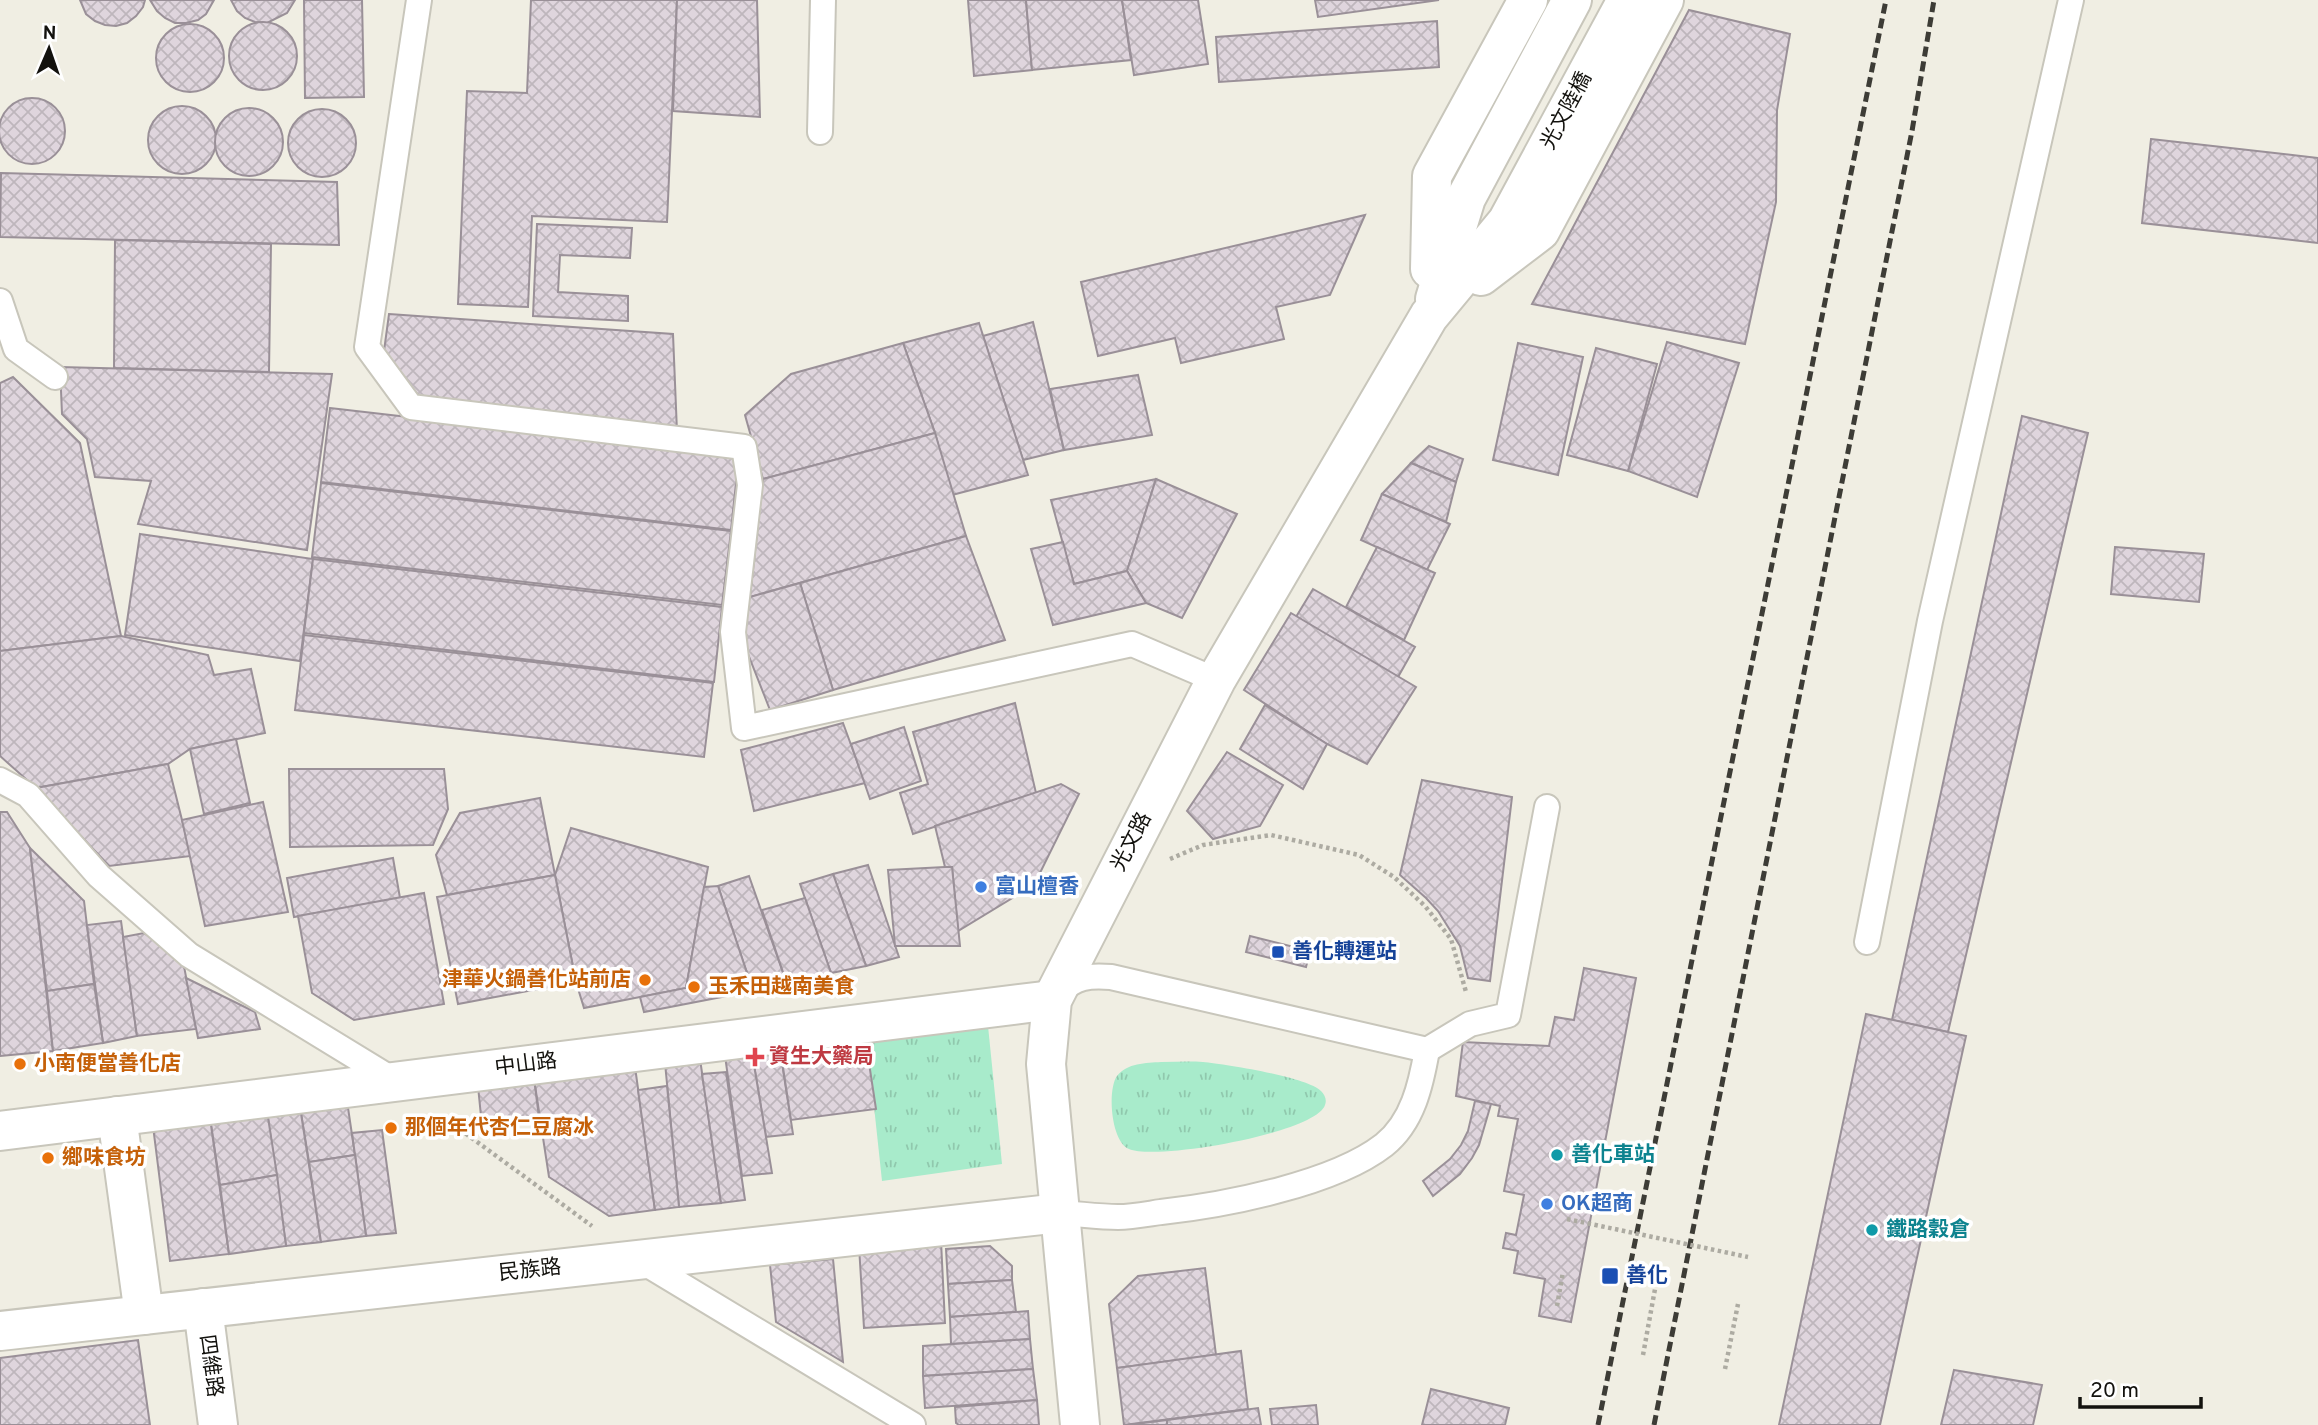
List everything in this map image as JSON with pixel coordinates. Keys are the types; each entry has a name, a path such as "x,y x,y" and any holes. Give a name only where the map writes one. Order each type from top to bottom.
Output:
{"street":[{"path":"1429,316 1432,176 1528,0"},
{"path":"1429,316 1465,198 1572,0"},
{"name":"光文陸橋","path":"1429,316 1507,222 1626,0"},
{"path":"1429,316 1540,231 1664,0"},
{"name":"光文路","path":"1080,1425 1046,1063 1052,1000 1216,680 1429,316"},
{"name":"中山路","path":"0,1131 1052,1000"},
{"path":"117,1116 144,1315"},
{"name":"民族路","path":"0,1331 1060,1213"},
{"name":"四維路","path":"202,1308 218,1425"}],"lane":[{"path":"419,0 367,347 411,407 744,447 750,485 733,632 744,728 1132,644 1216,680"},
{"path":"820,132 823,0"},
{"path":"1867,942 1930,621 2071,0"},
{"path":"0,301 16,349 55,377"},
{"path":"0,780 28,795 99,876 189,955 395,1082"},
{"path":"1052,1000 1070,982 1081,978 1111,977 1427,1049 1470,1024 1508,1015 1546,807"},
{"path":"1060,1213 1119,1217 1209,1206 1319,1178 1354,1164 1386,1144 1401,1126 1420,1088 1427,1049"},
{"path":"637,1259 913,1425"}],"path":[{"path":"1160,864 1203,845 1271,835 1359,855 1394,877 1425,906 1451,939 1465,984 1470,1024"},
{"path":"395,1082 637,1259"},
{"path":"1567,1219 1748,1257"},
{"path":"1558,1306 1563,1272"},
{"path":"1643,1355 1655,1289"},
{"path":"1725,1369 1738,1304"}],"green space":[{"path":"988,1026 1002,1164 882,1181 867,1041"},
{"path":"1161,1062 1214,1063 1283,1076 1321,1091 1326,1103 1315,1115 1295,1125 1234,1142 1170,1151 1145,1152 1129,1149 1118,1137 1112,1115 1114,1083 1126,1068"}],"building":[{"path":"80,0 145,0 136,16 127,23 116,26 95,21 86,14"},
{"path":"150,0 214,0 206,14 198,20 175,23 157,11"},
{"path":"231,0 295,0 287,13 267,23 245,18"},
{"path":"304,0 362,0 364,97 305,98"},
{"path":"531,0 677,0 667,222 532,216 528,307 458,304 467,91 527,93"},
{"path":"677,0 757,0 760,117 673,111"},
{"path":"968,0 1026,0 1032,70 974,76"},
{"path":"1026,0 1122,0 1131,60 1032,70"},
{"path":"1122,0 1198,0 1208,64 1134,75"},
{"path":"1315,0 1439,0 1318,17"},
{"path":"1689,10 1790,34 1777,110 1776,202 1745,344 1532,304"},
{"path":"1437,21 1439,67 1219,82 1216,37"},
{"path":"263,22 276,25 287,32 294,43 297,56 294,69 287,80 276,87 263,90 250,87 239,80 232,69 229,56 232,43 239,32 250,25"},
{"path":"190,24 203,27 214,34 221,45 224,58 221,71 214,82 203,89 190,92 177,89 166,82 159,71 156,58 159,45 166,34 177,27"},
{"path":"25,98 39,98 51,103 60,112 65,131 63,144 56,155 39,164 25,164 13,159 4,150 -1,138 -1,124 4,112 13,103"},
{"path":"182,106 195,109 206,116 213,127 216,140 213,153 206,164 195,171 182,174 169,171 158,164 151,153 148,140 151,127 158,116 169,109"},
{"path":"249,108 262,111 273,118 280,129 283,142 280,155 273,166 262,173 249,176 236,173 225,166 218,155 215,142 218,129 225,118 236,111"},
{"path":"322,109 335,112 346,119 353,130 356,143 353,156 346,167 335,174 322,177 309,174 298,167 291,156 288,143 291,130 298,119 309,112"},
{"path":"2151,139 2318,158 2318,243 2142,223"},
{"path":"1,173 337,182 339,245 0,237"},
{"path":"1365,215 1330,295 1276,307 1284,339 1181,363 1175,338 1098,356 1081,282"},
{"path":"537,224 632,228 630,258 560,255 558,292 628,296 628,321 533,316"},
{"path":"115,240 271,244 269,372 114,368"},
{"path":"389,314 673,334 677,432 425,404 384,351"},
{"path":"1033,322 1064,450 1023,460 983,336"},
{"path":"979,323 1028,475 952,495 935,433 903,343"},
{"path":"1667,342 1739,363 1697,497 1628,471"},
{"path":"903,343 935,433 763,479 745,415 791,374"},
{"path":"1518,343 1583,357 1558,475 1493,460"},
{"path":"1596,348 1657,364 1628,471 1567,455"},
{"path":"60,367 332,374 307,550 138,524 151,481 95,477 87,439 62,414"},
{"path":"1138,375 1152,435 1064,450 1050,389"},
{"path":"13,377 80,443 121,636 0,651 0,383"},
{"path":"330,408 739,455 731,530 321,482"},
{"path":"2022,416 2088,433 1948,1032 1892,1020"},
{"path":"935,433 966,536 750,597 763,479"},
{"path":"1429,446 1463,459 1456,482 1411,463"},
{"path":"1411,463 1456,482 1446,522 1382,494"},
{"path":"1156,479 1127,571 1074,584 1051,500"},
{"path":"1156,479 1237,514 1182,618 1146,603 1127,571"},
{"path":"321,483 731,531 722,605 312,557"},
{"path":"1382,494 1450,524 1427,570 1361,540"},
{"path":"140,534 313,559 300,661 125,635"},
{"path":"966,536 1005,640 833,690 800,583"},
{"path":"1063,542 1074,584 1127,571 1146,603 1053,625 1031,549"},
{"path":"1377,547 1435,573 1404,640 1346,607"},
{"path":"2115,547 2204,554 2199,602 2111,594"},
{"path":"313,559 722,607 714,682 304,633"},
{"path":"800,583 833,690 770,710 739,631 750,597"},
{"path":"1313,589 1415,647 1398,677 1296,617"},
{"path":"1291,613 1416,687 1367,764 1327,744 1244,690"},
{"path":"304,635 713,683 704,757 295,710"},
{"path":"121,636 208,655 214,675 251,669 265,733 190,749 168,764 36,788 0,756 0,651"},
{"path":"1015,703 1036,793 913,834 900,793 928,784 913,732"},
{"path":"1265,705 1327,744 1303,789 1240,749"},
{"path":"843,723 865,783 754,811 741,750"},
{"path":"904,727 921,781 870,799 851,744"},
{"path":"236,739 250,803 204,814 190,749"},
{"path":"1227,752 1283,785 1260,826 1213,839 1187,811"},
{"path":"168,764 191,856 109,866 36,788"},
{"path":"289,769 444,769 448,809 433,845 290,847"},
{"path":"1422,780 1512,797 1490,981 1468,978 1460,946 1438,911 1400,875"},
{"path":"1061,784 1079,794 1034,885 958,931 952,867 945,867 935,826"},
{"path":"540,798 555,875 447,895 436,855 460,813"},
{"path":"263,802 288,912 205,926 182,820"},
{"path":"0,812 7,812 30,848 53,1051 0,1056"},
{"path":"571,828 708,867 686,988 584,1008 576,982 555,875"},
{"path":"30,848 84,901 94,984 47,991"},
{"path":"393,858 400,898 294,917 287,878"},
{"path":"868,865 899,957 866,966 833,874"},
{"path":"952,867 960,946 895,946 888,870"},
{"path":"833,874 866,966 831,973 800,884"},
{"path":"555,875 576,982 458,1004 437,897"},
{"path":"749,876 787,984 753,991 718,886"},
{"path":"718,886 753,991 644,1012 640,997 686,988 704,887"},
{"path":"424,893 444,1004 354,1020 312,993 298,916"},
{"path":"805,898 831,973 787,984 762,910"},
{"path":"121,921 137,1036 103,1043 87,925"},
{"path":"144,933 183,961 196,1029 137,1036 123,937"},
{"path":"1250,936 1310,951 1306,967 1246,952"},
{"name":"善化車站","path":"1584,968 1636,978 1571,1322 1539,1316 1545,1279 1514,1273 1518,1251 1503,1248 1506,1233 1516,1235 1524,1195 1504,1191 1518,1119 1498,1116 1500,1106 1456,1096 1463,1042 1549,1046 1555,1017 1574,1020"},
{"path":"186,978 255,1012 260,1029 198,1038"},
{"path":"94,984 103,1043 53,1051 47,991"},
{"name":"鐵路穀倉","path":"1866,1014 1966,1036 1880,1425 1779,1425"},
{"path":"780,1050 793,1134 766,1137 752,1053"},
{"path":"867,1050 876,1109 791,1120 782,1061"},
{"path":"752,1053 772,1173 742,1176 725,1056"},
{"path":"700,1059 721,1203 679,1207 665,1063"},
{"path":"635,1067 655,1210 609,1216 549,1177 534,1079"},
{"path":"726,1072 745,1200 721,1203 702,1074"},
{"path":"534,1079 539,1117 482,1126 478,1086"},
{"path":"667,1086 679,1207 655,1210 638,1090"},
{"path":"347,1101 355,1155 309,1162 300,1107"},
{"path":"1475,1101 1491,1104 1479,1145 1460,1174 1433,1196 1423,1181 1450,1159 1461,1145 1468,1131"},
{"path":"300,1107 321,1242 286,1246 267,1111"},
{"path":"267,1111 277,1175 220,1185 210,1118"},
{"path":"210,1118 229,1254 170,1261 153,1126"},
{"path":"382,1130 396,1233 366,1236 352,1133"},
{"path":"355,1155 366,1236 321,1242 309,1162"},
{"path":"277,1175 286,1246 229,1254 220,1185"},
{"path":"941,1241 945,1323 864,1328 859,1246"},
{"path":"990,1246 1012,1266 1012,1280 948,1284 946,1249"},
{"path":"833,1259 843,1362 776,1322 770,1265"},
{"path":"1205,1268 1216,1355 1117,1368 1109,1304 1138,1276"},
{"path":"1012,1280 1016,1312 950,1317 948,1284"},
{"path":"1028,1311 1030,1339 951,1344 950,1317"},
{"path":"1030,1339 1033,1369 923,1376 923,1346"},
{"path":"138,1340 150,1425 0,1425 0,1358"},
{"path":"1241,1351 1248,1409 1124,1425 1117,1368"},
{"path":"1033,1369 1037,1400 925,1408 923,1376"},
{"path":"1954,1370 2042,1385 2033,1425 1941,1425"},
{"path":"1431,1389 1509,1408 1505,1425 1422,1425"},
{"path":"1037,1400 1039,1425 956,1423 955,1407"},
{"path":"1316,1405 1318,1425 1272,1425 1270,1409"},
{"path":"1258,1408 1261,1425 1167,1425 1167,1420"},
{"path":"1167,1420 1167,1425 1127,1425"}],"railway":[{"path":"1598,1425 1886,0"},
{"path":"1654,1425 1912,131 1934,0"}],"place":[{"name":"富山檀香","path":"981,887"},
{"name":"善化轉運站","path":"1278,952"},
{"name":"津華火鍋善化站前店","path":"645,980"},
{"name":"玉禾田越南美食","path":"694,987"},
{"name":"資生大藥局","path":"755,1057"},
{"name":"小南便當善化店","path":"20,1064"},
{"name":"那個年代杏仁豆腐冰","path":"391,1128"},
{"name":"善化車站","path":"1557,1155"},
{"name":"鄉味食坊","path":"48,1158"},
{"name":"OK超商","path":"1547,1204"},
{"name":"鐵路穀倉","path":"1872,1230"},
{"name":"善化","path":"1610,1276"}]}
